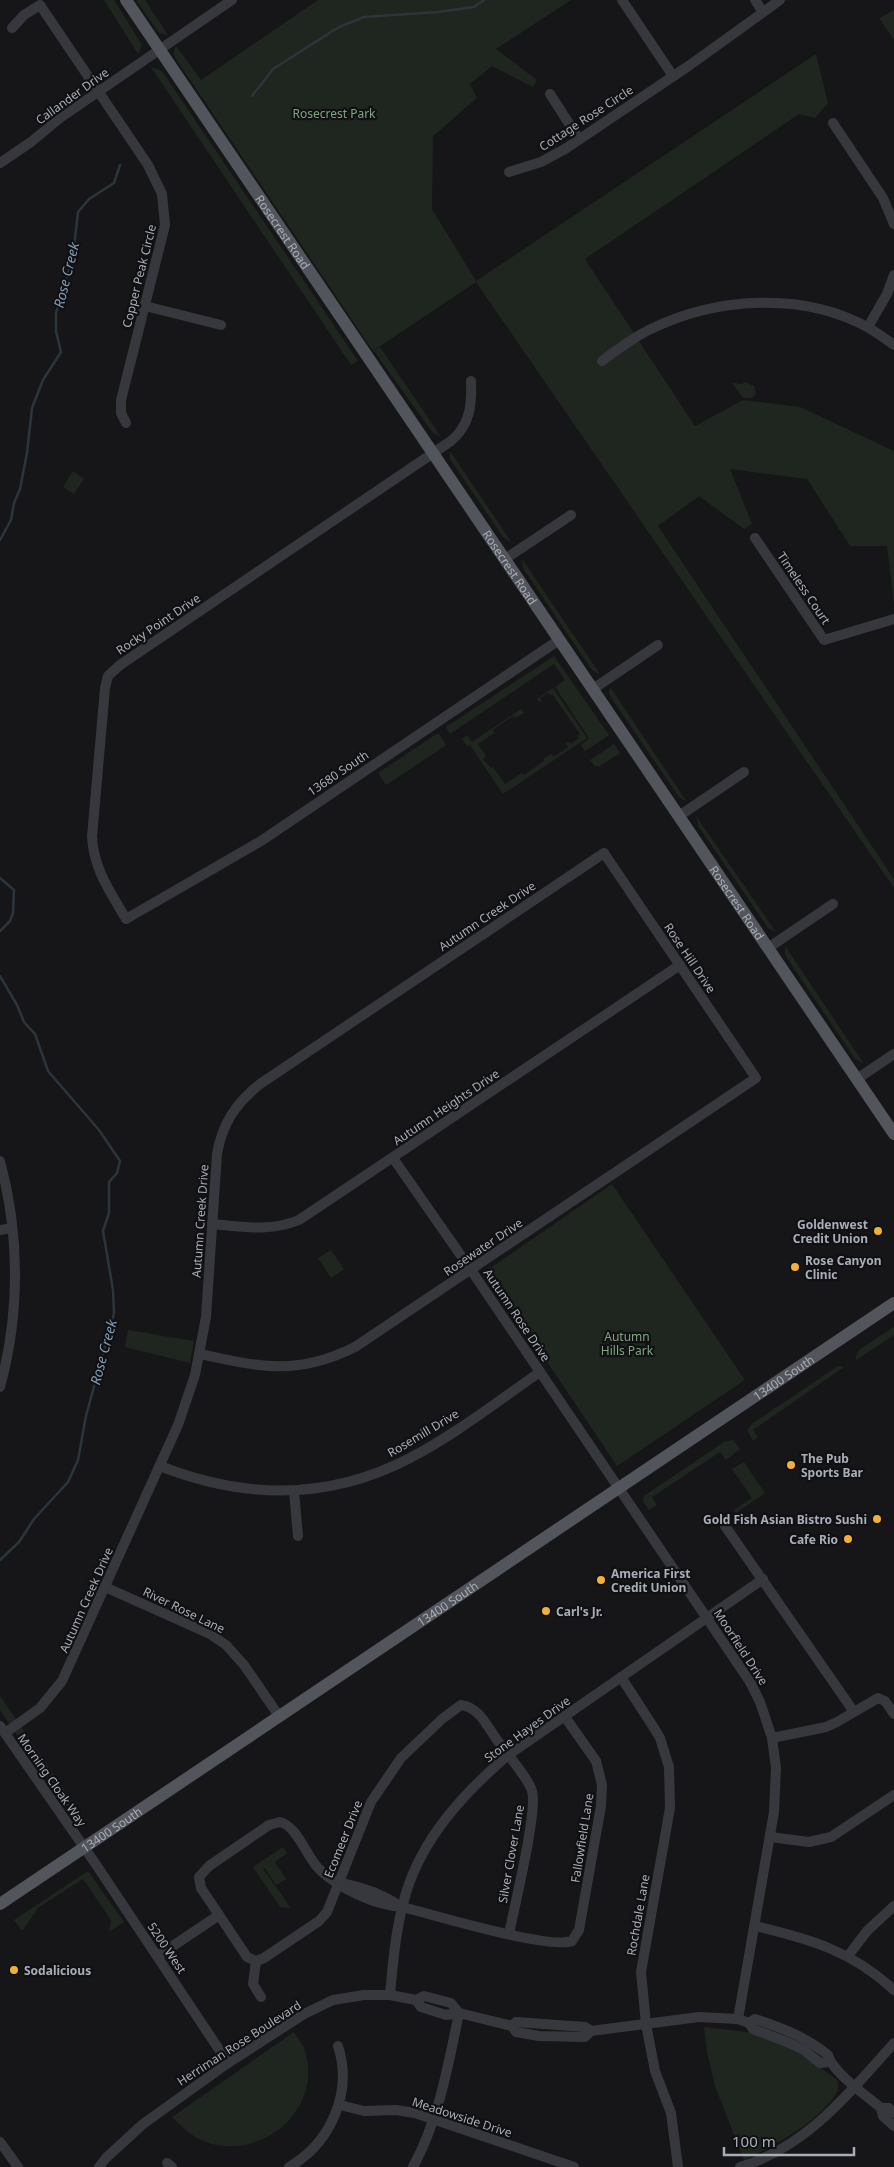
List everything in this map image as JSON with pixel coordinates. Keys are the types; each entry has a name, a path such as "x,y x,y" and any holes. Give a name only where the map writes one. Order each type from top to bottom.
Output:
{"main road":[{"name":"Rosecrest Road","path":"126,0 894,1134"},
{"name":"13400 South","path":"0,1904 894,1303"}],"street":[{"name":"Callander Drive","path":"0,162 98,91 232,0"},
{"path":"622,0 673,76"},
{"path":"755,0 763,12"},
{"name":"Cottage Rose Circle","path":"509,172 549,158 579,139 673,76 780,0"},
{"name":"Copper Peak Circle","path":"12,28 24,15 40,5 154,174 162,194 165,225 122,400 121,413 126,423"},
{"path":"550,94 579,139"},
{"path":"833,122 883,198 894,224"},
{"path":"868,327 887,294 894,275"},
{"path":"602,361 648,330 682,316 716,308 759,303 795,304 834,314 868,327 894,345"},
{"path":"145,306 220,326"},
{"path":"433,454 456,437 466,422 472,403 471,381"},
{"name":"Rocky Point Drive","path":"126,919 99,872 93,855 92,837 105,688 108,676 120,665 433,454"},
{"path":"505,559 571,514"},
{"name":"Timeless Court","path":"755,538 824,640 894,619"},
{"name":"13680 South","path":"126,919 261,841 559,640"},
{"path":"592,689 658,645"},
{"path":"679,816 744,772"},
{"name":"Rose Hill Drive","path":"604,853 756,1078"},
{"name":"Autumn Creek Drive","path":"2,1730 40,1708 58,1689 68,1671 160,1466 187,1401 201,1354 206,1317 218,1143 228,1118 245,1096 260,1084 604,853"},
{"path":"768,948 833,904"},
{"name":"Autumn Heights Drive","path":"212,1224 257,1228 288,1225 309,1214 680,965"},
{"path":"857,1079 894,1054"},
{"name":"Rosewater Drive","path":"201,1354 259,1366 292,1367 325,1360 361,1344 756,1078"},
{"name":"Autumn Rose Drive","path":"392,1158 471,1270 619,1488"},
{"path":"0,1161 10,1207 15,1299 10,1340 0,1387"},
{"path":"0,1230 12,1228"},
{"name":"Rosemill Drive","path":"160,1466 188,1477 224,1486 263,1492 294,1491 348,1482 391,1467 426,1449 540,1372"},
{"name":"Moorfield Drive","path":"619,1488 757,1694 772,1738 776,1768 774,1812 738,2019"},
{"path":"294,1491 298,1536"},
{"path":"725,1526 854,1712"},
{"name":"Stone Hayes Drive","path":"390,1995 394,1952 403,1907 417,1864 433,1836 453,1809 477,1783 507,1756 763,1579"},
{"name":"River Rose Lane","path":"105,1587 210,1634 226,1645 244,1665 279,1716"},
{"name":"Rochdale Lane","path":"621,1677 660,1738 670,1774 670,1808 641,1972 646,2024 655,2071 671,2114 678,2167"},
{"path":"772,1738 826,1727 878,1698 885,1701 894,1714"},
{"name":"Ecomeer Drive","path":"256,1960 264,1958 322,1918 327,1912 371,1802 401,1758 454,1708 461,1705 474,1709 507,1756"},
{"name":"Fallowfield Lane","path":"509,1934 560,1943 572,1940 579,1930 601,1806 602,1785 596,1761 564,1717"},
{"name":"Morning Cloak Way","path":"2,1730 84,1848"},
{"name":"Silver Clover Lane","path":"507,1756 528,1783 532,1791 533,1801 530,1827 509,1934"},
{"path":"770,1837 809,1842 831,1837 894,1795"},
{"path":"261,1997 254,1984 256,1960 247,1956 201,1888 198,1880 202,1873 269,1825 280,1822 290,1828 319,1869 353,1893 389,1906 403,1907 509,1934"},
{"name":"5200 West","path":"84,1848 228,2063"},
{"path":"848,1956 866,1930 894,1906"},
{"path":"158,1956 219,1915"},
{"path":"755,1926 802,1937 848,1956 894,1990"},
{"name":"Herriman Rose Boulevard","path":"99,2167 106,2158 143,2124 228,2063 304,2014 333,2000 364,1995 390,1995 416,2000 424,1996 451,2004 459,2013 512,2026 516,2022 585,2028 590,2031 699,2017 717,2016 738,2019 748,2023 755,2019 796,2034 814,2043 828,2055 830,2062 881,2108 883,2116 894,2126"},
{"path":"413,2167 434,2120 443,2092 459,2013"},
{"path":"740,2167 779,2151 814,2127 842,2102 894,2043"},
{"path":"290,2167 303,2158 319,2142 340,2105 343,2072 338,2046"},
{"name":"Meadowside Drive","path":"340,2105 364,2111 404,2111 574,2167"},
{"name":"Herriman Rose Boulevard","path":"881,2108 889,2108 894,2113"},
{"path":"0,2142 18,2167"}],"green space":[{"path":"104,0 114,0 142,45 138,54"},
{"path":"136,0 145,0 168,35 159,33"},
{"name":"Rosecrest Park","path":"318,0 571,0 496,49 537,80 533,87 492,66 470,84 477,98 433,136 432,209 476,281 816,54 828,103 815,118 799,114 585,259 695,426 743,400 800,407 894,451 894,604 887,546 850,546 807,479 730,469 752,524 744,529 699,496 658,526 894,879 894,888 476,282 373,351 174,56 176,46 201,80"},
{"path":"894,10 894,40 879,18"},
{"path":"151,67 162,71 358,361 351,365"},
{"path":"380,347 441,437 433,433 374,351"},
{"path":"745,382 754,386 756,394 752,398 743,398 732,383 742,384"},
{"path":"450,451 512,543 503,537 450,459"},
{"path":"73,471 84,479 74,494 63,487"},
{"path":"522,559 600,674 592,670 523,568"},
{"path":"554,656 609,735 585,751 581,745 589,738 555,687 565,680 554,664 450,734 446,727"},
{"path":"610,687 687,802 679,797 612,699 609,693"},
{"path":"553,688 587,738 503,794 470,745 467,746 462,739 467,735 472,742 521,709 524,713 515,718 513,716 493,730 494,733 478,744 486,756 483,759 491,768 493,767 505,784 522,773 524,775 544,761 543,759 551,754 554,757 568,747 566,743 569,742 571,744 579,738 580,734 552,694 548,693 540,698 542,701 539,702 537,699"},
{"path":"438,733 446,745 386,785 378,773"},
{"path":"614,744 620,753 600,766 595,766 590,760"},
{"path":"696,816 776,932 768,928 699,827"},
{"path":"785,946 864,1064 855,1059 785,955"},
{"name":"Autumn Hills Park","path":"612,1184 745,1380 617,1466 486,1271"},
{"path":"331,1250 344,1269 331,1278 318,1258"},
{"path":"894,1327 894,1335 856,1360 860,1349"},
{"path":"128,1330 194,1341 190,1363 125,1347"},
{"path":"838,1366 844,1367 753,1430 758,1437 753,1441 747,1430 753,1423"},
{"path":"733,1440 740,1449 726,1460 720,1452 652,1497 657,1505 649,1510 643,1501 644,1496 724,1442"},
{"path":"744,1462 765,1493 736,1513 734,1510 752,1498 732,1469"},
{"path":"0,1696 83,1817 78,1822 0,1710"},
{"path":"283,1847 287,1853 275,1862 286,1879 276,1885 265,1868 263,1869 291,1908 280,1907 253,1867"},
{"path":"88,1871 124,1922 109,1932 111,1920 83,1879 39,1907 22,1931 14,1920"},
{"path":"704,2027 755,2033 800,2053 836,2079 838,2090 831,2101 809,2122 783,2140 744,2160 715,2086 707,2052"},
{"path":"294,2032 304,2048 308,2070 306,2091 297,2109 284,2125 268,2137 248,2144 227,2146 206,2142 192,2135 172,2117"}],"waterway":[{"name":"Rose Creek","path":"252,96 273,69 339,27 364,17 438,12 474,7 484,0"},
{"name":"Rose Creek","path":"0,540 11,520 14,503 20,489 27,453 32,408 43,380 61,352 56,331 56,313 73,256 78,212 89,199 114,183 120,165"},
{"name":"Rose Creek","path":"0,878 14,890 13,913 10,921 0,931"},
{"name":"Rose Creek","path":"0,976 17,1005 24,1022 35,1034 48,1071 99,1130 120,1161 117,1173 109,1182 109,1213 103,1231 113,1290 114,1313 86,1416 78,1460 68,1482 34,1519 19,1542 0,1560"}],"place":[{"name":"Goldenwest Credit Union","path":"878,1231"},
{"name":"Rose Canyon Clinic","path":"795,1267"},
{"name":"The Pub Sports Bar","path":"791,1465"},
{"name":"Gold Fish Asian Bistro Sushi","path":"877,1519"},
{"name":"Cafe Rio","path":"848,1539"},
{"name":"America First Credit Union","path":"601,1580"},
{"name":"Carl's Jr.","path":"546,1611"},
{"name":"Sodalicious","path":"14,1970"}]}
